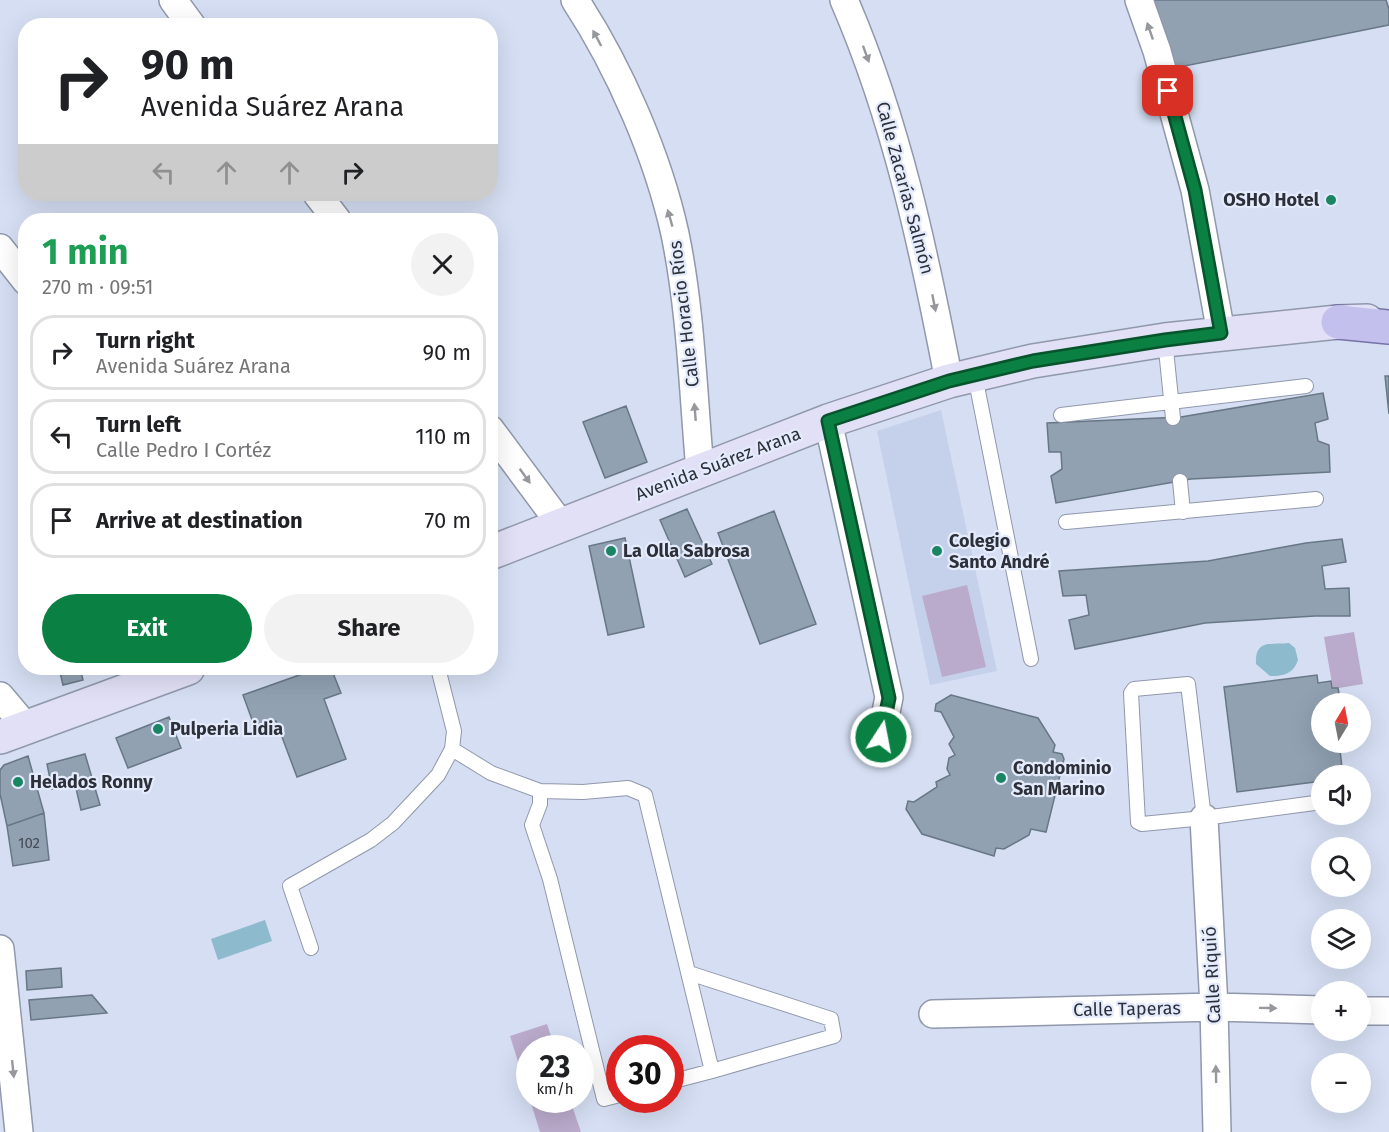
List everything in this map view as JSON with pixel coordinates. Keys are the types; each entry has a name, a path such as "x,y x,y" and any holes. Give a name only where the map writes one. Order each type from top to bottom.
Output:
{"main road":[{"name":"Avenida Suárez Arana","path":"1338,322 1389,304"},
{"name":"Avenida Suárez Arana","path":"498,550 828,421 962,379 1033,361 1165,340 1338,322 1389,321"},
{"path":"1338,322 1389,327"},
{"path":"14,732 169,675"}],"street":[{"path":"173,0 186,18"},
{"name":"Calle Horacio Ríos","path":"575,0 626,93 654,162 674,231 684,300 700,470"},
{"name":"Calle Zacarías Salmón","path":"844,0 866,51 899,153 924,255 962,379"},
{"path":"1139,0 1157,51 1195,190 1221,333"},
{"path":"322,201 331,213"},
{"path":"0,248 18,271"},
{"path":"828,421 889,698 881,737"},
{"path":"498,440 562,526"},
{"path":"0,696 14,732"},
{"name":"Calle Riquió","path":"1204,818 1214,1007 1217,1132"},
{"path":"0,949 12,1128"},
{"name":"Calle Taperas","path":"933,1014 1214,1007 1311,1010"},
{"path":"1371,1011 1389,1011"}],"lane":[{"path":"1165,340 1173,418"},
{"path":"962,379 1031,659"},
{"path":"1061,415 1306,386"},
{"path":"1180,481 1183,512"},
{"path":"1066,522 1316,499"},
{"path":"311,948 291,886 371,840 393,823 438,775 452,749 454,731 440,675"},
{"path":"1204,818 1188,684 1184,682 1132,690 1138,822 1142,824 1204,818 1311,803"},
{"path":"452,749 491,773 540,791 583,792 628,788 645,795 712,1071"},
{"path":"540,791 540,804 532,825 550,879 604,1099 606,1098"},
{"path":"684,1078 834,1036 831,1019 688,973"}],"shaded area":[{"name":"Colegio Santo André","path":"941,410 997,671 930,685 877,431"},
{"path":"967,585 986,667 942,677 922,596"},
{"path":"1354,632 1363,684 1333,689 1324,637"},
{"path":"1289,643 1295,648 1298,660 1291,671 1284,675 1270,676 1256,664 1256,656 1261,647"},
{"path":"265,920 272,941 218,960 211,939"},
{"path":"547,1024 551,1035 516,1035 516,1055 510,1036"},
{"path":"534,1113 574,1113 581,1132 540,1132"}],"building":[{"path":"1153,0 1386,0 1389,9 1389,25 1175,68"},
{"path":"1385,376 1389,376 1389,414"},
{"path":"1323,393 1328,419 1315,423 1318,441 1329,445 1330,472 1191,479 1056,503 1051,476 1062,469 1061,452 1049,452 1047,423 1181,417"},
{"path":"626,406 647,462 605,478 583,422"},
{"path":"687,509 712,564 685,577 660,520"},
{"path":"774,511 816,624 760,644 718,533"},
{"path":"625,538 644,627 608,635 589,546"},
{"path":"1342,539 1346,562 1322,566 1325,589 1349,588 1350,616 1205,623 1075,649 1069,620 1089,615 1086,595 1063,596 1059,571 1208,561 1306,543"},
{"path":"61,675 82,675 83,680 63,685"},
{"path":"299,675 334,675 341,693 324,699 346,759 297,777 276,721 255,728 243,695"},
{"path":"1317,675 1318,683 1331,681 1332,688 1338,688 1339,693 1311,693 1311,753 1340,753 1342,765 1311,765 1311,782 1237,792 1224,687"},
{"name":"Condominio San Marino","path":"951,695 1038,718 1055,745 1053,752 1062,754 1064,759 1046,832 1031,829 1029,835 1004,849 996,848 994,856 922,834 906,809 908,801 914,802 937,787 936,782 950,775 947,769 949,758 955,755 949,744 954,737 941,712 935,711 936,704"},
{"path":"169,717 181,748 128,768 116,738"},
{"path":"85,754 100,805 81,810 75,784 52,789 47,764"},
{"name":"Helados Ronny","path":"28,756 44,813 7,826 0,794 0,770 4,765"},
{"path":"44,813 49,860 13,866 7,826"},
{"path":"61,968 62,987 27,990 26,971"},
{"path":"92,995 107,1013 31,1020 29,1000"}],"place":[{"name":"OSHO Hotel","path":"1331,200"},
{"name":"La Olla Sabrosa","path":"611,551"},
{"name":"Colegio Santo André","path":"937,551"},
{"name":"Pulperia Lidia","path":"158,729"},
{"name":"Condominio San Marino","path":"1001,778"},
{"name":"Helados Ronny","path":"18,782"}],"route":[{"path":"881,737 889,698 828,421 949,381 1033,361 1221,333 1195,190 1168,91"}]}
